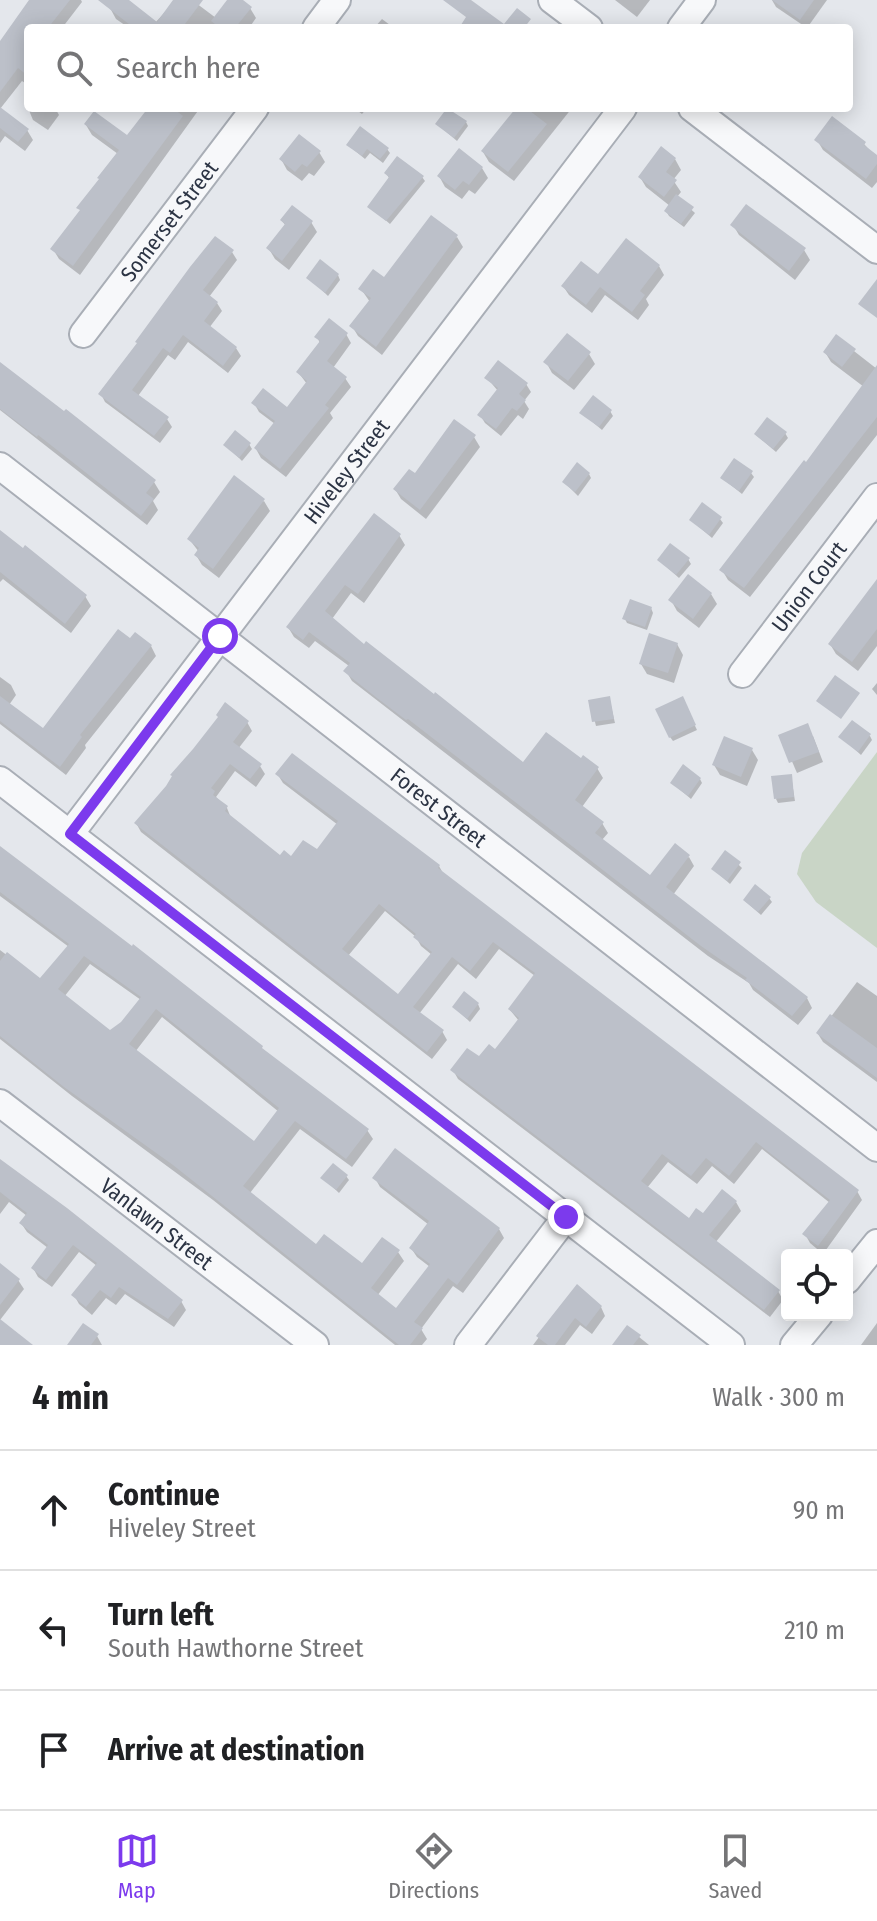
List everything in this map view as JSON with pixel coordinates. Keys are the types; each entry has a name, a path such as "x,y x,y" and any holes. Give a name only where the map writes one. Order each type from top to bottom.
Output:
{"street":[{"path":"319,24 337,0"},
{"path":"552,0 584,24"},
{"path":"684,24 702,0"},
{"name":"Somerset Street","path":"83,334 252,112"},
{"name":"Hiveley Street","path":"70,834 620,112"},
{"path":"697,112 877,250"},
{"name":"Forest Street","path":"0,466 877,1148"},
{"name":"Union Court","path":"742,674 877,497"},
{"path":"0,780 731,1345"},
{"name":"Vanlawn Street","path":"0,1103 315,1345"},
{"path":"468,1345 566,1217"},
{"path":"853,1273 877,1243"},
{"path":"794,1345 814,1321"}],"green space":[{"path":"877,752 877,948 816,902 797,874 802,853"}],"building":[{"path":"29,0 70,0 51,24 24,24 24,73 18,68 0,92 0,41"},
{"path":"98,0 129,0 157,22 173,0 203,0 185,24 129,24"},
{"path":"227,0 243,0 252,7 238,24 215,24 211,21"},
{"path":"443,0 471,0 504,24 462,24 466,17"},
{"path":"772,0 814,0 800,20"},
{"path":"517,8 531,19 527,24 504,24"},
{"path":"0,107 29,129 18,142 0,128"},
{"path":"95,112 127,135 145,112 178,112 183,116 73,266 50,249 119,150 84,124"},
{"path":"444,112 453,112 467,121 454,138 435,124"},
{"path":"513,112 531,112 547,124 508,172 481,151"},
{"path":"832,116 866,142 864,145 877,155 877,164 866,179 814,140"},
{"path":"360,126 389,148 380,159 367,149 362,156 346,145"},
{"path":"299,134 321,151 307,167 302,164 295,172 279,159"},
{"path":"661,146 676,158 666,172 677,180 664,197 638,177"},
{"path":"459,148 483,167 469,185 463,181 455,190 437,176"},
{"path":"397,156 424,176 386,221 367,207 389,177 384,173"},
{"path":"676,194 694,207 681,224 664,211"},
{"path":"746,204 806,248 789,271 730,225"},
{"path":"292,205 313,221 282,261 266,248 285,224 280,220"},
{"path":"431,215 458,235 376,347 349,326 371,298 358,289 373,269 384,277"},
{"path":"215,236 234,250 203,290 218,302 204,321 237,347 223,366 183,335 170,353 163,348 132,390 169,417 154,436 98,394"},
{"path":"626,238 660,265 640,291 645,295 632,312 600,287 586,305 561,286 581,261 598,274"},
{"path":"320,259 339,274 325,293 306,278"},
{"path":"877,279 877,318 858,304"},
{"path":"329,318 348,333 327,361 347,377 325,405 329,408 280,469 254,448 275,421 251,403 263,388 287,407 307,381 296,372 320,341 314,337"},
{"path":"567,333 591,352 568,381 543,362"},
{"path":"836,334 856,349 842,367 823,352"},
{"path":"498,360 528,383 519,394 526,400 517,411 512,408 496,429 477,415 498,388 484,378"},
{"path":"0,362 156,480 146,493 154,499 141,516 0,409"},
{"path":"877,365 877,417 744,588 719,570 804,460 806,462"},
{"path":"593,395 612,410 599,427 579,413"},
{"path":"767,417 787,432 773,449 754,434"},
{"path":"454,419 476,435 420,510 393,489 409,469 415,473"},
{"path":"235,430 251,443 239,458 223,445"},
{"path":"734,458 753,471 739,491 720,478"},
{"path":"577,462 590,473 575,492 562,482"},
{"path":"234,475 265,499 213,569 194,555 199,548 187,539"},
{"path":"702,502 722,517 709,535 689,520"},
{"path":"374,513 401,534 358,594 345,585 325,611 364,644 366,641 435,692 523,762 546,732 581,758 583,755 599,767 575,800 604,822 595,833 650,875 675,843 690,855 666,887 808,997 792,1016 745,980 747,978 343,671 350,663 309,632 303,640 286,627"},
{"path":"0,530 23,548 25,545 87,595 65,624 0,572"},
{"path":"670,543 690,558 676,575 657,560"},
{"path":"688,574 712,593 693,619 668,600"},
{"path":"877,579 877,629 852,662 828,644"},
{"path":"630,599 652,607 645,627 622,619"},
{"path":"118,629 130,638 135,632 152,645 80,735 82,737 60,767 0,721 0,696 43,728"},
{"path":"649,633 678,643 668,673 639,664"},
{"path":"835,675 860,693 841,719 816,701"},
{"path":"610,696 614,719 592,722 588,700"},
{"path":"683,696 696,725 669,738 655,709"},
{"path":"225,702 249,721 233,742 262,764 250,779 230,764 211,788 215,791 213,795 228,806 225,811 280,855 284,850 291,856 303,840 317,849 338,821 275,774 292,753 859,1190 818,1246 802,1234 830,1200 756,1142 729,1176 706,1158 691,1176 662,1154 641,1181 689,1218 696,1208 703,1213 722,1189 737,1201 709,1235 780,1290 764,1310 450,1070 467,1048 479,1056 489,1044 495,1049 519,1018 508,1009 535,973 493,942 470,971 452,957 413,1007 444,1030 427,1052 134,823 166,786 170,775 218,717 216,715","holes":["379,904 416,934 413,937 432,952 398,994 342,949"]},
{"path":"852,720 871,734 858,752 838,737"},
{"path":"808,723 819,752 789,763 778,735"},
{"path":"724,736 753,748 741,777 712,765"},
{"path":"683,764 701,778 688,796 670,783"},
{"path":"792,774 794,797 774,799 771,776"},
{"path":"0,846 133,944 369,1129 346,1159 295,1121 243,1186 316,1244 324,1234 362,1263 382,1237 400,1250 371,1288 396,1308 430,1264 409,1248 429,1221 372,1178 395,1148 500,1228 457,1285 448,1278 414,1322 423,1328 410,1345 399,1345 173,1165 64,1087 0,1036 0,961 7,952 40,978 69,944 0,892","holes":["84,956 141,997 121,1022 110,1030 58,989","156,1009 279,1108 254,1141 129,1044"]},
{"path":"725,850 741,862 727,881 711,869"},
{"path":"755,884 771,897 758,912 743,900"},
{"path":"464,991 479,1003 467,1019 452,1007"},
{"path":"830,1014 877,1048 877,1078 816,1033"},
{"path":"0,1159 183,1300 168,1319 119,1287 111,1298 100,1290 86,1307 71,1295 97,1263 73,1245 46,1280 31,1268 48,1245 19,1223 27,1213 0,1192"},
{"path":"333,1163 348,1175 336,1190 320,1178"},
{"path":"0,1263 20,1279 0,1305"},
{"path":"577,1284 602,1306 586,1327 575,1318 555,1345 548,1345 536,1336"},
{"path":"0,1319 33,1345 0,1345"},
{"path":"83,1323 99,1334 91,1345 67,1345"},
{"path":"627,1325 641,1335 633,1345 612,1345"}],"route":[{"path":"220,636 70,834 566,1217"}]}
